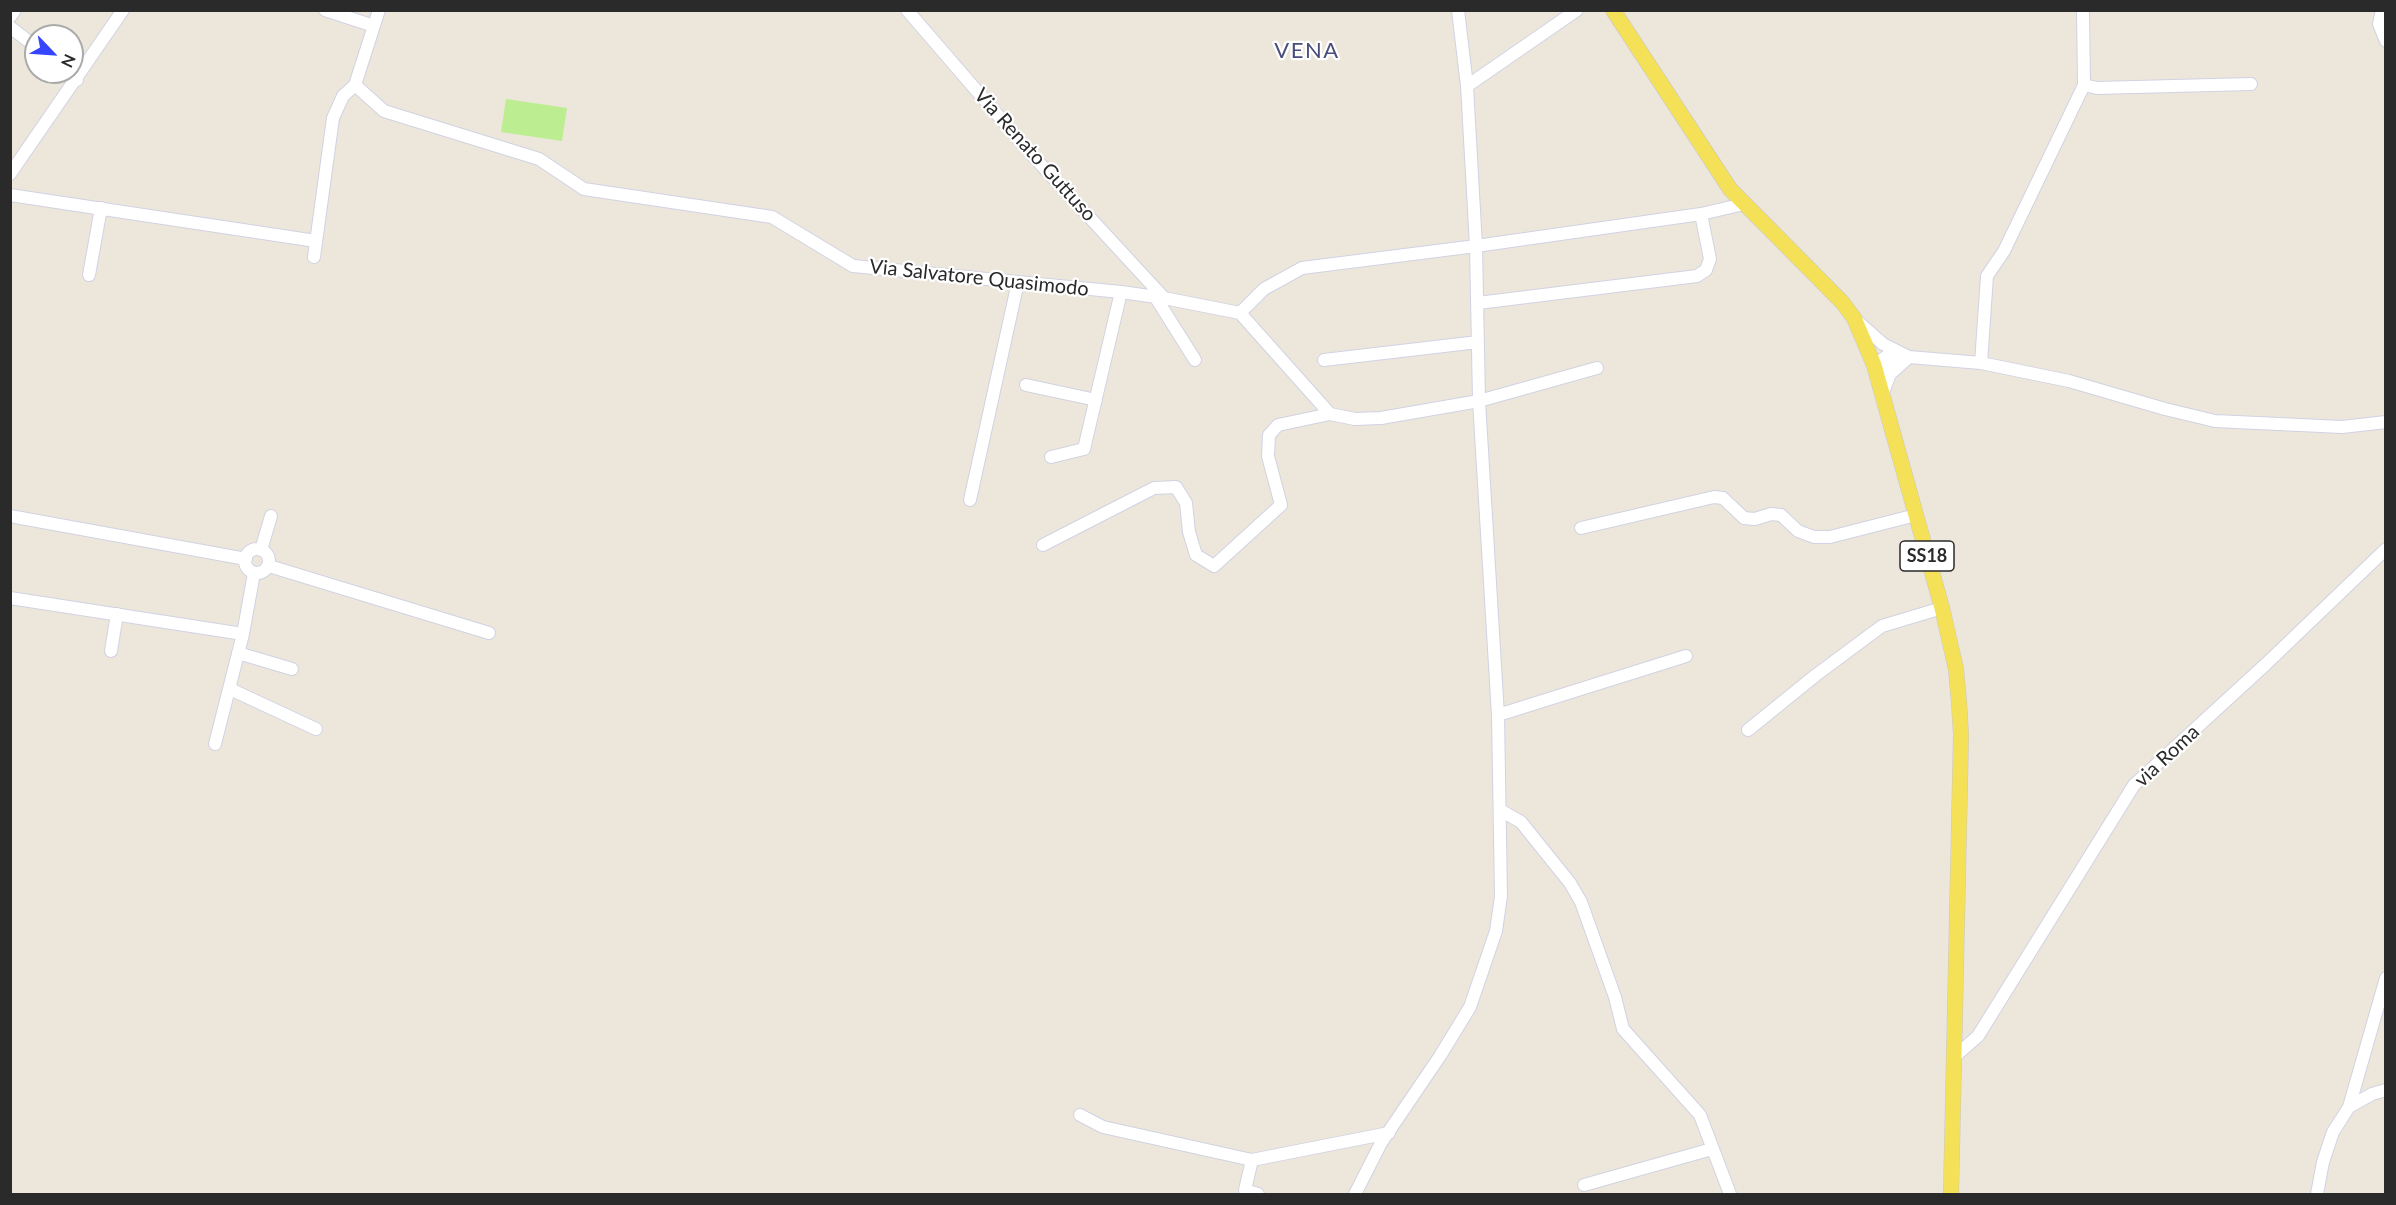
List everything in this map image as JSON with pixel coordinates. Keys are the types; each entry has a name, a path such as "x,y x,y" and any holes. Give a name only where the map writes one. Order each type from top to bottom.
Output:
{"main road":[{"name":"SS18","path":"1612,10 1730,189 1842,302 1854,318 1874,365 1942,608 1956,669 1961,735 1951,1194"}],"street":[{"path":"10,17 15,10"},
{"path":"84,60 123,10"},
{"path":"325,10 374,26"},
{"path":"314,257 333,118 343,96 355,85 379,10"},
{"name":"Via Renato Guttuso","path":"907,10 1160,298 1196,360"},
{"path":"1355,1194 1389,1133 1470,1007 1496,931 1502,896 1498,715 1479,401 1476,246 1467,86 1458,10"},
{"path":"1467,86 1577,10"},
{"path":"1981,363 1987,276 2004,251 2084,85 2083,10"},
{"path":"2382,10 2379,24 2385,41"},
{"path":"10,27 24,38"},
{"path":"10,174 67,84"},
{"path":"2084,85 2097,88 2251,84"},
{"name":"Via Salvatore Quasimodo","path":"355,85 384,111 539,159 584,189 772,217 853,266 1121,292 1239,313"},
{"path":"10,195 316,241"},
{"path":"1330,414 1239,313 1264,289 1302,268 1701,214 1744,204"},
{"path":"89,275 101,208"},
{"path":"1478,303 1697,276 1706,270 1710,259 1701,214"},
{"path":"970,500 1018,282"},
{"path":"1051,458 1084,449 1121,292"},
{"path":"1854,318 1883,344 1904,358"},
{"path":"1324,360 1478,342"},
{"path":"1874,365 1887,357 1981,363 2069,381 2215,421 2342,427 2385,422"},
{"path":"1882,394 1890,374 1904,358"},
{"path":"1043,545 1154,488 1176,487 1186,502 1189,531 1196,555 1214,566 1281,505 1268,456 1269,435 1278,425 1330,414 1355,419 1381,418 1479,401 1597,368"},
{"path":"1026,385 1096,400"},
{"path":"1581,528 1714,497 1723,498 1743,518 1755,519 1771,514 1781,515 1798,531 1814,537 1830,537 1916,515"},
{"path":"10,516 246,559"},
{"path":"261,550 271,516"},
{"name":"via Roma","path":"1953,1058 1978,1036 2134,785 2266,664 2385,549"},
{"path":"254,550 261,550 269,559 269,566 260,573 254,573 246,565 246,559 254,550"},
{"path":"269,566 489,633"},
{"path":"215,744 243,634 254,573"},
{"path":"10,598 243,634"},
{"path":"1748,730 1882,626 1942,608"},
{"path":"111,651 117,614"},
{"path":"238,653 292,669"},
{"path":"1498,715 1686,656"},
{"path":"230,688 316,729"},
{"path":"1500,810 1521,822 1570,883 1581,902 1615,997 1623,1029 1700,1115 1730,1194"},
{"path":"2317,1194 2323,1162 2333,1132 2349,1107 2385,978"},
{"path":"2349,1107 2372,1094 2385,1090"},
{"path":"1080,1115 1103,1127 1252,1160 1389,1133"},
{"path":"1584,1185 1712,1149"},
{"path":"1252,1160 1245,1190 1258,1194"}],"green space":[{"path":"506,99 567,108 562,141 501,132"}],"district":[{"name":"VENA","path":"1307,51"}]}
